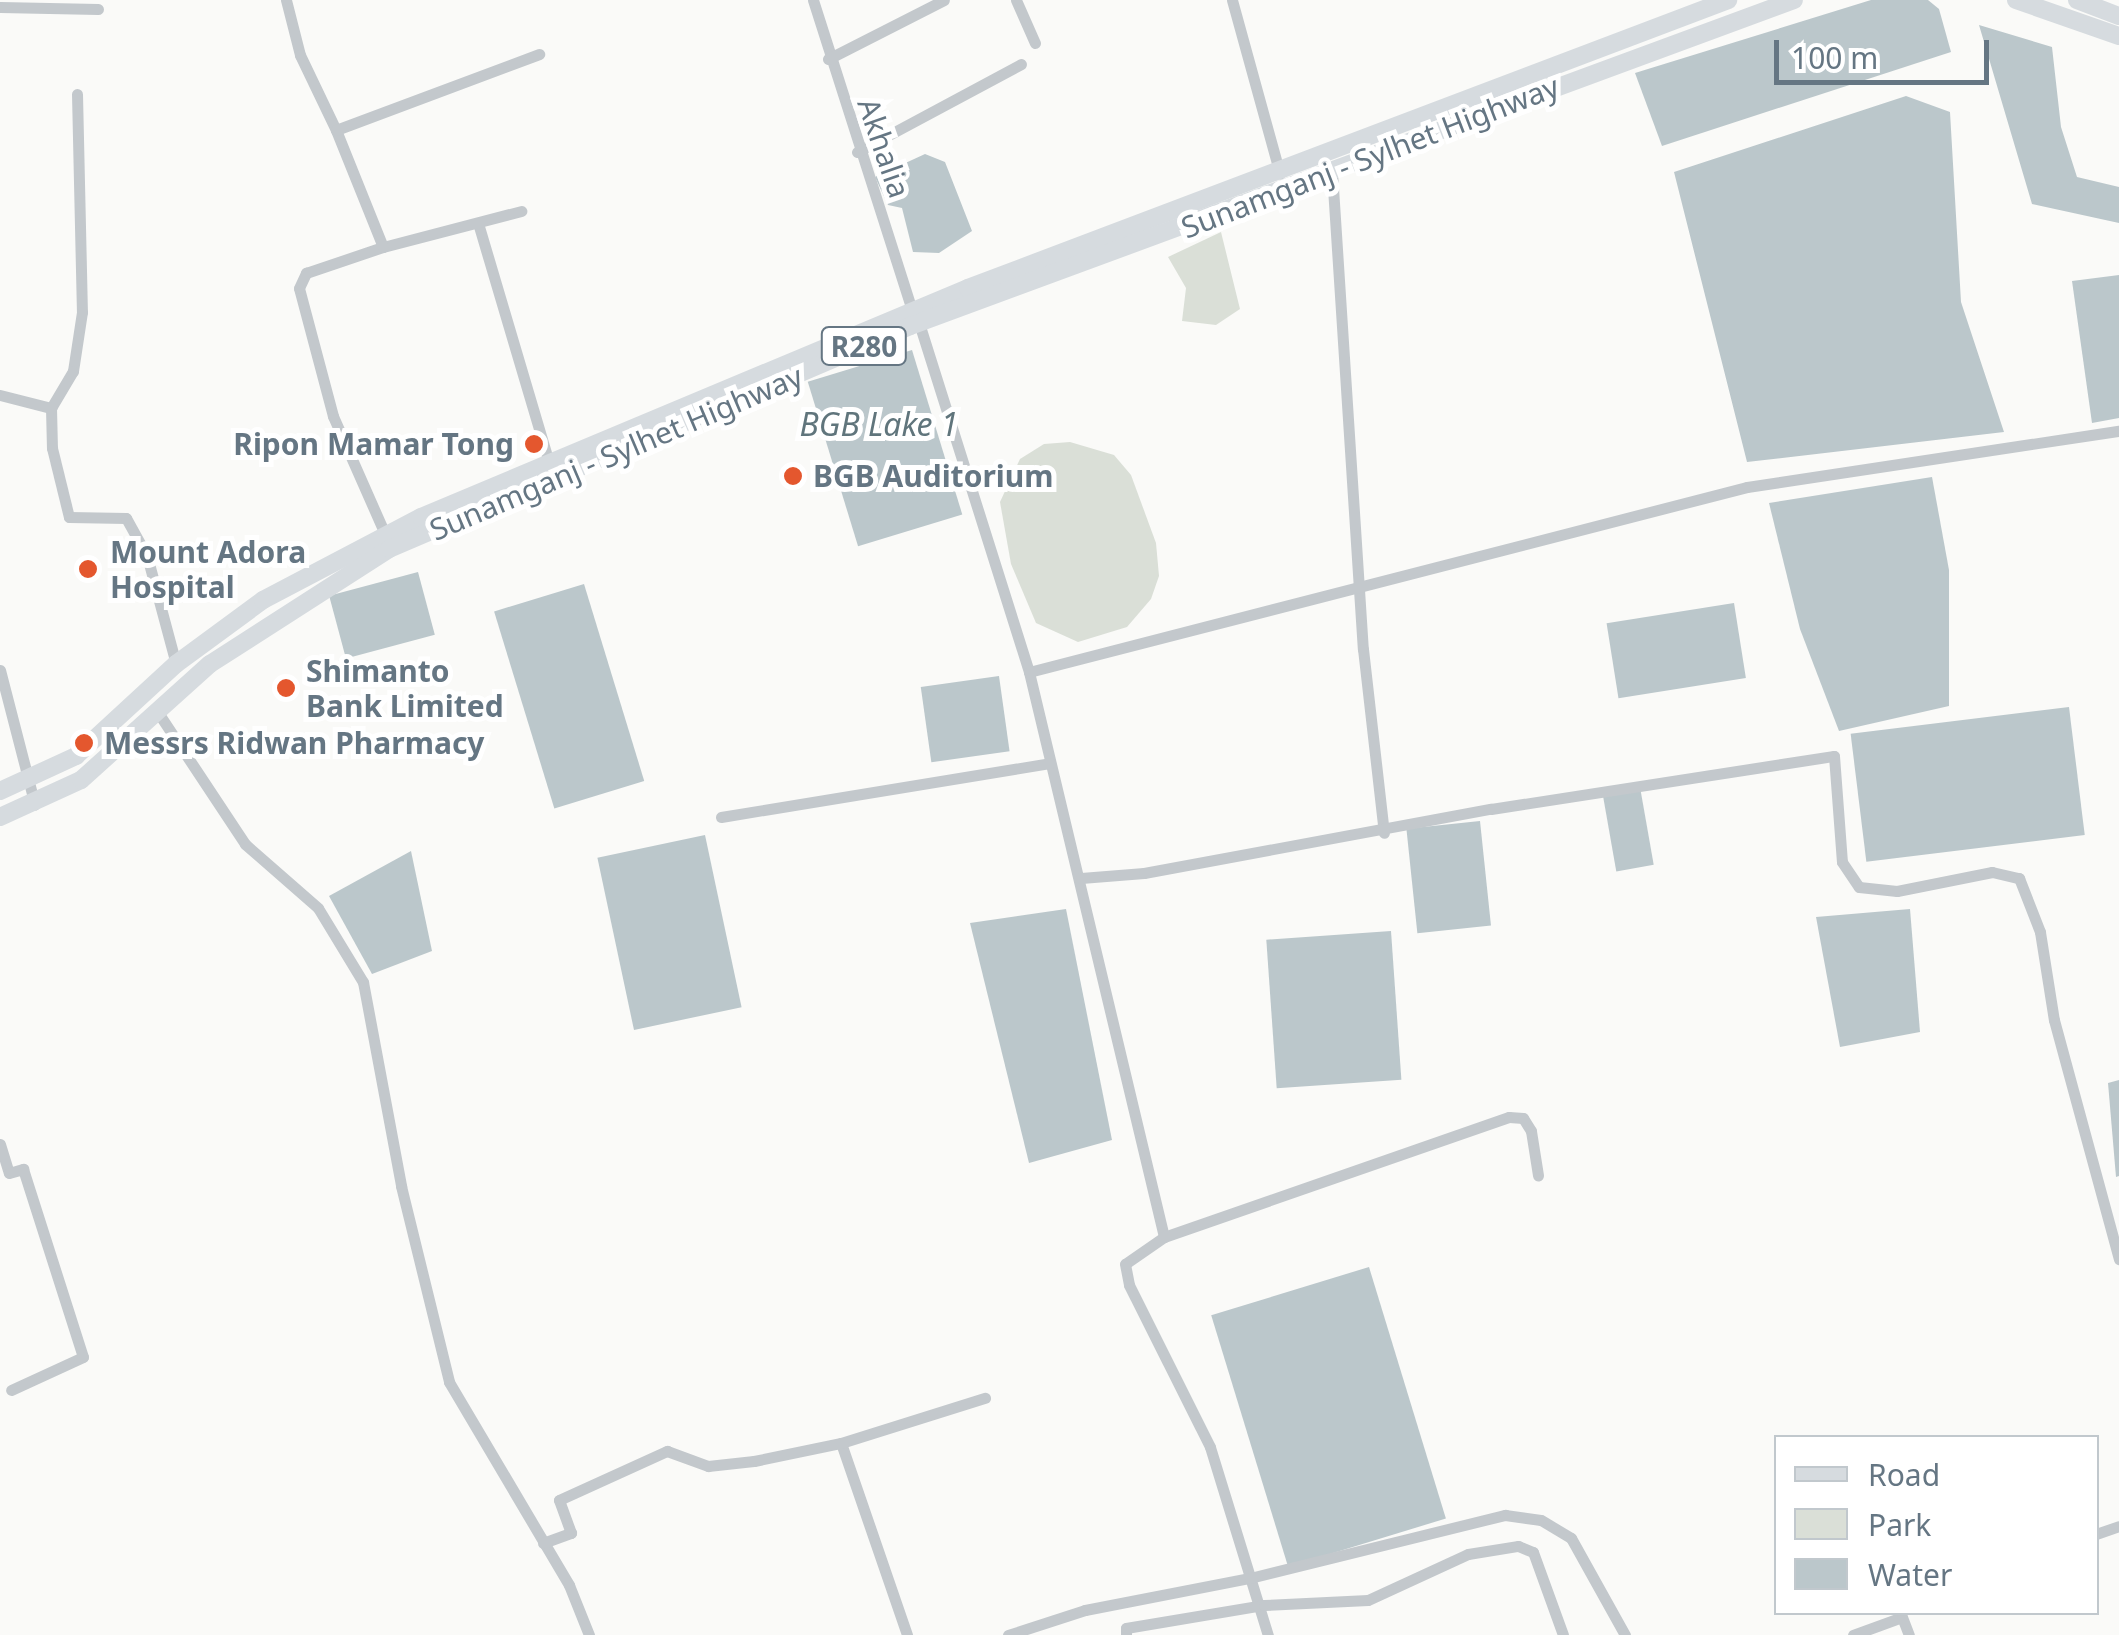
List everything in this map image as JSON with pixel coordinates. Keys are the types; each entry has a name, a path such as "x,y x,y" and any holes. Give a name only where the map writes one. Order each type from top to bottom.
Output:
{"main road":[{"name":"Sunamganj - Sylhet Highway","path":"0,791 76,756 176,664 264,600 385,534 549,462 1728,0"},
{"name":"Sunamganj - Sylhet Highway","path":"0,817 81,780 159,714 210,664 271,620 390,550 916,317 1332,172 1794,0"},
{"path":"2016,0 2119,36"},
{"path":"2077,0 2119,16"}],"street":[{"path":"286,0 300,54 384,247"},
{"name":"Akhalia","path":"813,0 856,152 916,317 1029,672 1164,1237"},
{"path":"828,59 944,0"},
{"path":"1016,0 1035,43"},
{"path":"1232,0 1280,174"},
{"path":"1,5 98,9"},
{"path":"336,130 539,54"},
{"path":"856,152 1022,64"},
{"path":"77,94 82,312 72,371 51,408 52,448 69,517 126,518 147,556 176,664"},
{"path":"1332,172 1359,589 1384,833"},
{"path":"385,534 333,416 299,288 306,273 520,210"},
{"path":"478,222 549,462"},
{"path":"0,396 51,408"},
{"path":"1029,672 1747,487 2119,431"},
{"path":"0,670 33,778 35,804"},
{"path":"159,714 246,844 318,908 363,982 449,1382 543,1544 589,1635"},
{"path":"1081,878 1384,833 1491,809 1834,756 1842,862 1859,887 1897,891 1992,872 2019,878 2040,932 2054,1020 2119,1259"},
{"path":"721,817 1050,763"},
{"path":"1268,1635 1264,1605 1250,1578 1196,1413 1129,1285 1125,1264 1164,1237 1509,1117 1524,1118 1531,1131 1538,1175"},
{"path":"0,1144 10,1172 23,1169 82,1358 11,1390"},
{"path":"543,1544 571,1533 559,1500 667,1451 708,1466 841,1444 985,1398"},
{"path":"841,1444 907,1635"},
{"path":"1008,1635 1085,1610 1250,1578 1505,1515 1540,1520 1571,1538 1624,1635"},
{"path":"1126,1635 1126,1628 1264,1605 1368,1600 1468,1554 1518,1546 1534,1552 1563,1635"},
{"path":"1852,1635 1905,1615 1909,1635"}],"green space":[{"path":"1221,232 1240,309 1216,325 1182,321 1186,288 1168,257"},
{"path":"1070,442 1114,455 1131,475 1156,543 1159,576 1151,599 1127,627 1078,642 1036,623 1011,564 1000,502 1020,459 1044,444"}],"water":[{"path":"1871,0 1928,0 1939,9 1951,52 1662,146 1635,73"},
{"path":"1979,25 2052,47 2061,127 2077,177 2119,187 2119,223 2032,204"},
{"path":"1906,96 1950,112 1961,302 2004,432 1747,462 1674,172"},
{"path":"925,154 945,162 972,231 939,253 913,252 902,208 888,205 875,177"},
{"path":"2119,275 2119,418 2092,423 2072,281"},
{"name":"BGB Lake 1","path":"912,350 962,514 858,546 808,382"},
{"path":"1932,477 1949,570 1949,706 1839,731 1800,629 1769,503"},
{"path":"418,572 435,635 346,659 329,596"},
{"path":"584,584 644,781 554,808 494,611"},
{"path":"1734,603 1746,678 1618,698 1607,623"},
{"path":"999,676 1010,751 931,762 921,687"},
{"path":"2069,707 2085,835 1866,862 1851,734"},
{"path":"1640,787 1654,865 1616,871 1603,794"},
{"path":"1480,821 1491,925 1417,933 1406,829"},
{"path":"705,835 742,1007 634,1030 597,858"},
{"path":"411,851 432,951 372,974 329,896"},
{"path":"1066,909 1112,1140 1029,1163 970,923"},
{"path":"1910,909 1920,1032 1840,1047 1816,917"},
{"path":"1391,931 1401,1080 1277,1088 1266,940"},
{"path":"2119,1080 2119,1176 2116,1177 2108,1083"},
{"path":"1369,1267 1446,1519 1288,1567 1211,1315"}],"place":[{"name":"Ripon Mamar Tong","path":"534,444"},
{"name":"BGB Auditorium","path":"793,476"},
{"name":"Mount Adora Hospital","path":"88,569"},
{"name":"Shimanto Bank Limited","path":"286,688"},
{"name":"Messrs Ridwan Pharmacy","path":"84,743"}]}
